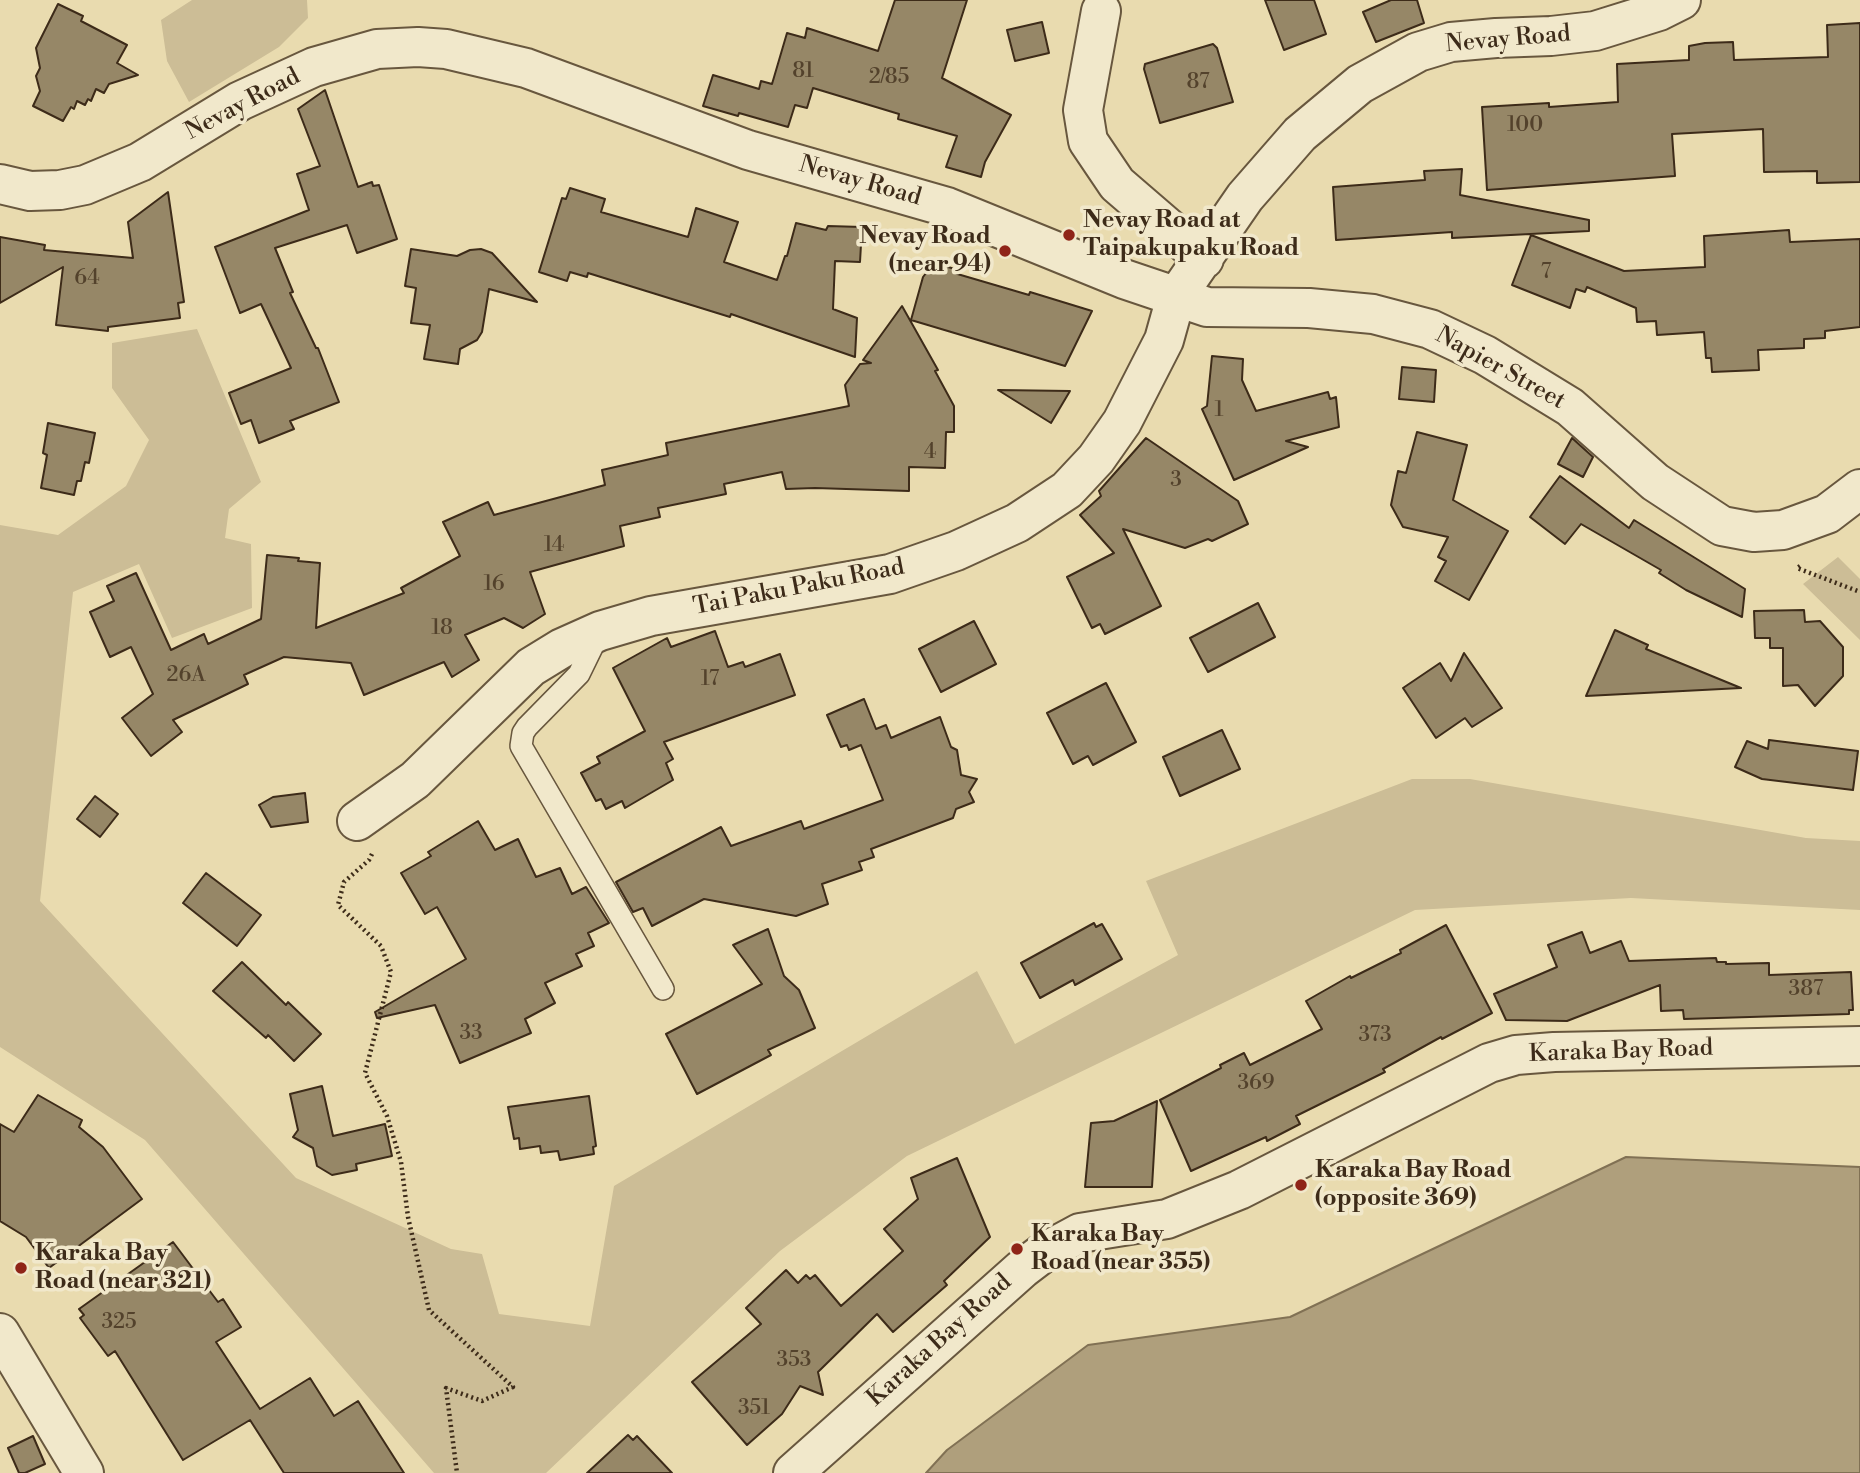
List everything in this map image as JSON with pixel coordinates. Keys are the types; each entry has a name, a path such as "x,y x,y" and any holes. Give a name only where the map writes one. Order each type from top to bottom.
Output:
{"street":[{"name":"Nevay Road","path":"0,184 30,191 60,190 85,185 140,162 240,101 314,66 377,49 446,49 526,68 748,150 947,207 1176,297 1245,197 1300,134 1334,104 1387,68 1418,52 1451,42 1595,32 1646,16 1681,0"},
{"path":"1101,11 1083,110 1088,141 1117,184 1204,259"},
{"name":"Napier Street","path":"1176,297 1207,307 1309,308 1373,313 1430,329 1485,355 1560,400 1615,444 1655,482 1722,526 1754,532 1783,530 1827,514 1860,489"},
{"name":"Tai Paku Paku Road","path":"365,836 415,780 531,667 562,648 600,631 652,616 890,574 956,551 1017,523 1068,490 1096,459 1115,432 1146,379 1164,340 1176,297"},
{"name":"Karaka Bay Road","path":"793,1473 1021,1269 1043,1253 1080,1233 1142,1224 1189,1212 1239,1191 1489,1063 1516,1055 1554,1052 1860,1046"},
{"path":"0,1333 84,1473"}],"lane":[{"path":"600,631 579,674 527,727 523,733 522,746 663,989"}],"path":[{"path":"1808,560 1797,568 1860,593"},
{"path":"365,836 369,860 344,882 338,905 381,946 391,972 365,1073 387,1116 401,1162 408,1217 429,1310 513,1387 482,1401 446,1388 457,1473"}],"shaded area":[{"path":"192,0 307,0 308,18 279,47 189,102 167,61 161,20"},
{"path":"197,329 261,482 229,509 225,538 251,544 252,608 172,638 139,564 73,592 40,901 296,1178 451,1249 482,1254 499,1314 590,1326 614,1186 977,971 1015,1044 1178,955 1146,881 1412,779 1470,779 1806,838 1860,841 1860,910 1631,898 1415,910 907,1156 780,1251 546,1473 434,1473 145,1140 0,1047 0,525 58,535 126,486 149,440 112,388 112,343"},
{"path":"1838,557 1860,579 1860,640 1803,584"},
{"path":"1626,1157 1860,1167 1860,1473 926,1473 947,1450 1088,1345 1290,1317"}],"building":[{"path":"895,0 967,0 942,78 1011,115 985,162 981,177 946,167 957,136 898,119 899,114 813,88 807,108 795,105 788,127 703,106 713,75 759,89 761,81 772,84 787,33 805,38 807,28 878,51"},
{"path":"1265,0 1314,0 1326,34 1284,50"},
{"path":"1391,0 1417,0 1424,23 1376,42 1363,12"},
{"path":"58,4 83,16 81,21 127,45 117,63 138,75 109,84 104,93 96,89 91,101 88,99 85,105 77,101 74,109 71,107 63,121 33,106 40,91 36,76 40,68 36,48"},
{"path":"1042,22 1049,53 1015,61 1007,30"},
{"path":"1860,23 1860,182 1817,183 1817,171 1764,172 1763,129 1672,134 1675,176 1487,190 1482,107 1549,103 1549,107 1618,102 1617,64 1689,60 1689,46 1705,43 1733,42 1734,60 1828,57 1827,25"},
{"path":"1213,44 1217,48 1233,102 1160,123 1144,69 1145,64"},
{"path":"325,90 358,187 372,182 373,186 379,185 397,239 357,253 347,225 275,248 293,292 290,293 318,348 339,402 290,421 294,429 259,443 251,420 241,424 229,393 291,368 261,304 240,313 215,247 309,210 297,174 320,166 298,109"},
{"path":"1462,169 1460,195 1589,220 1589,231 1452,238 1452,232 1336,240 1333,187 1425,180 1424,171"},
{"path":"570,188 605,199 601,212 688,237 696,208 738,222 724,262 777,280 796,223 826,230 828,226 862,227 860,262 835,261 833,309 857,318 855,357 731,314 730,317 588,273 587,277 570,272 567,281 539,272 562,198 566,199"},
{"path":"168,192 184,302 178,303 180,318 108,327 108,331 56,325 63,267 0,303 0,237 45,245 44,250 133,258 128,222"},
{"path":"1789,230 1790,242 1860,239 1860,327 1825,331 1825,338 1804,339 1804,348 1758,350 1759,370 1712,372 1711,358 1706,358 1704,332 1657,335 1656,321 1637,322 1636,308 1587,287 1585,292 1576,289 1570,308 1512,285 1531,235 1624,271 1705,267 1704,236"},
{"path":"411,249 457,256 470,250 481,249 492,253 537,302 489,289 482,332 477,340 460,349 458,364 424,359 430,325 411,323 416,288 405,286"},
{"path":"934,263 955,269 954,273 1092,311 1065,366 911,320 923,277"},
{"path":"902,306 938,370 935,371 954,406 954,432 946,432 945,468 909,467 909,491 786,489 782,472 724,484 726,494 658,508 660,517 620,526 624,546 530,572 545,614 523,628 504,618 465,635 479,660 452,677 444,662 364,695 351,663 284,657 244,675 248,684 173,720 182,732 151,756 122,718 153,694 131,647 110,657 90,612 114,601 107,586 136,573 171,650 204,634 208,644 261,619 267,555 299,558 298,561 320,563 316,628 404,593 401,588 460,556 443,522 488,502 494,515 605,485 602,470 668,455 666,443 849,406 845,385 860,364 871,363 863,360"},
{"path":"1212,356 1243,359 1242,380 1256,411 1328,392 1330,399 1336,397 1339,427 1286,441 1308,447 1234,480 1202,409 1207,406"},
{"path":"1402,367 1436,370 1434,402 1399,399"},
{"path":"998,390 1070,391 1051,423"},
{"path":"48,423 95,433 89,463 85,462 81,481 77,481 74,495 41,488 47,455 43,453"},
{"path":"1417,432 1467,445 1453,500 1508,531 1469,600 1435,581 1446,561 1438,557 1448,537 1403,527 1391,505 1398,471 1406,473"},
{"path":"1146,438 1238,501 1248,524 1212,541 1208,539 1185,548 1123,529 1161,606 1105,634 1100,624 1092,628 1067,577 1114,553 1080,515 1101,496 1099,491"},
{"path":"1572,438 1593,457 1583,477 1558,464"},
{"path":"1560,476 1629,528 1634,520 1745,589 1742,617 1686,590 1659,573 1661,570 1581,524 1565,544 1530,517"},
{"path":"1258,603 1275,637 1208,672 1190,638"},
{"path":"1804,610 1805,622 1820,621 1843,647 1843,676 1815,706 1798,685 1783,686 1783,648 1770,648 1770,638 1755,638 1754,611"},
{"path":"974,621 996,664 941,692 919,649"},
{"path":"1615,630 1648,645 1646,649 1741,688 1586,696"},
{"path":"715,631 728,667 743,662 745,667 780,654 795,695 664,742 673,759 666,763 673,780 625,808 622,801 606,809 601,799 596,801 581,773 600,763 597,757 645,731 613,668 667,638 671,647"},
{"path":"1464,653 1502,708 1472,727 1465,718 1436,738 1403,688 1440,663 1451,681"},
{"path":"1106,683 1136,742 1093,765 1088,756 1073,764 1047,713"},
{"path":"864,699 876,729 886,725 891,738 940,717 951,747 957,750 961,775 977,779 969,792 974,802 956,809 953,818 871,849 874,857 859,862 862,870 822,884 828,904 796,916 704,899 652,926 643,908 633,912 616,882 721,827 731,846 801,821 804,829 883,800 861,745 849,750 847,745 841,747 827,715"},
{"path":"1222,730 1240,769 1180,796 1163,757"},
{"path":"1769,740 1858,751 1853,790 1762,779 1735,767 1747,741 1768,749"},
{"path":"305,793 308,822 271,827 259,805 273,797"},
{"path":"95,796 118,814 100,837 77,819"},
{"path":"478,821 495,850 518,839 536,877 560,868 572,894 586,887 609,923 588,933 594,946 576,954 582,966 545,983 555,1003 525,1019 531,1033 460,1063 435,1005 377,1018 375,1012 466,959 437,907 425,914 401,873 431,856 428,852"},
{"path":"206,873 261,915 237,946 183,903"},
{"path":"1094,923 1096,927 1102,924 1122,959 1075,985 1073,980 1040,998 1021,963"},
{"path":"1446,925 1492,1013 1442,1039 1441,1037 1383,1069 1385,1072 1296,1116 1300,1124 1267,1141 1266,1137 1191,1171 1160,1100 1244,1053 1250,1065 1322,1029 1306,1001 1350,976 1351,978 1401,953 1400,950"},
{"path":"768,929 784,976 799,990 815,1028 768,1050 771,1055 697,1094 666,1034 762,984 733,945"},
{"path":"1582,932 1590,953 1621,941 1629,961 1716,958 1717,962 1726,964 1769,963 1769,975 1851,972 1853,1010 1849,1010 1849,1014 1684,1019 1683,1010 1661,1011 1660,985 1567,1021 1506,1020 1494,994 1557,967 1548,945"},
{"path":"242,962 286,1005 288,1002 321,1034 294,1061 268,1035 266,1038 213,991"},
{"path":"322,1086 333,1136 385,1124 392,1156 356,1164 357,1170 332,1175 317,1166 313,1148 293,1137 298,1130 290,1094"},
{"path":"38,1095 82,1120 79,1127 103,1147 142,1199 49,1268 26,1237 0,1221 0,1124 14,1132"},
{"path":"589,1096 596,1146 593,1147 594,1154 560,1160 558,1151 541,1153 540,1146 520,1149 519,1138 514,1139 508,1107"},
{"path":"1157,1101 1152,1187 1085,1187 1091,1123 1114,1121"},
{"path":"957,1158 990,1237 944,1281 947,1285 893,1332 877,1314 818,1372 823,1395 800,1386 782,1414 747,1445 692,1382 761,1324 746,1308 786,1270 798,1283 806,1275 810,1279 815,1275 841,1306 903,1251 884,1229 918,1199 911,1178"},
{"path":"173,1242 218,1302 223,1299 241,1327 216,1342 260,1409 310,1378 334,1416 358,1401 404,1473 284,1473 250,1420 183,1460 115,1351 108,1356 80,1318 84,1315 79,1309"},
{"path":"628,1435 633,1440 637,1436 672,1473 587,1473"},
{"path":"33,1436 45,1464 19,1473 8,1448"}],"place":[{"name":"Nevay Road at Taipakupaku Road","path":"1069,235"},
{"name":"Nevay Road (near 94)","path":"1005,251"},
{"name":"Karaka Bay Road (opposite 369)","path":"1301,1185"},
{"name":"Karaka Bay Road (near 355)","path":"1017,1249"},
{"name":"Karaka Bay Road (near 321)","path":"21,1268"}]}
